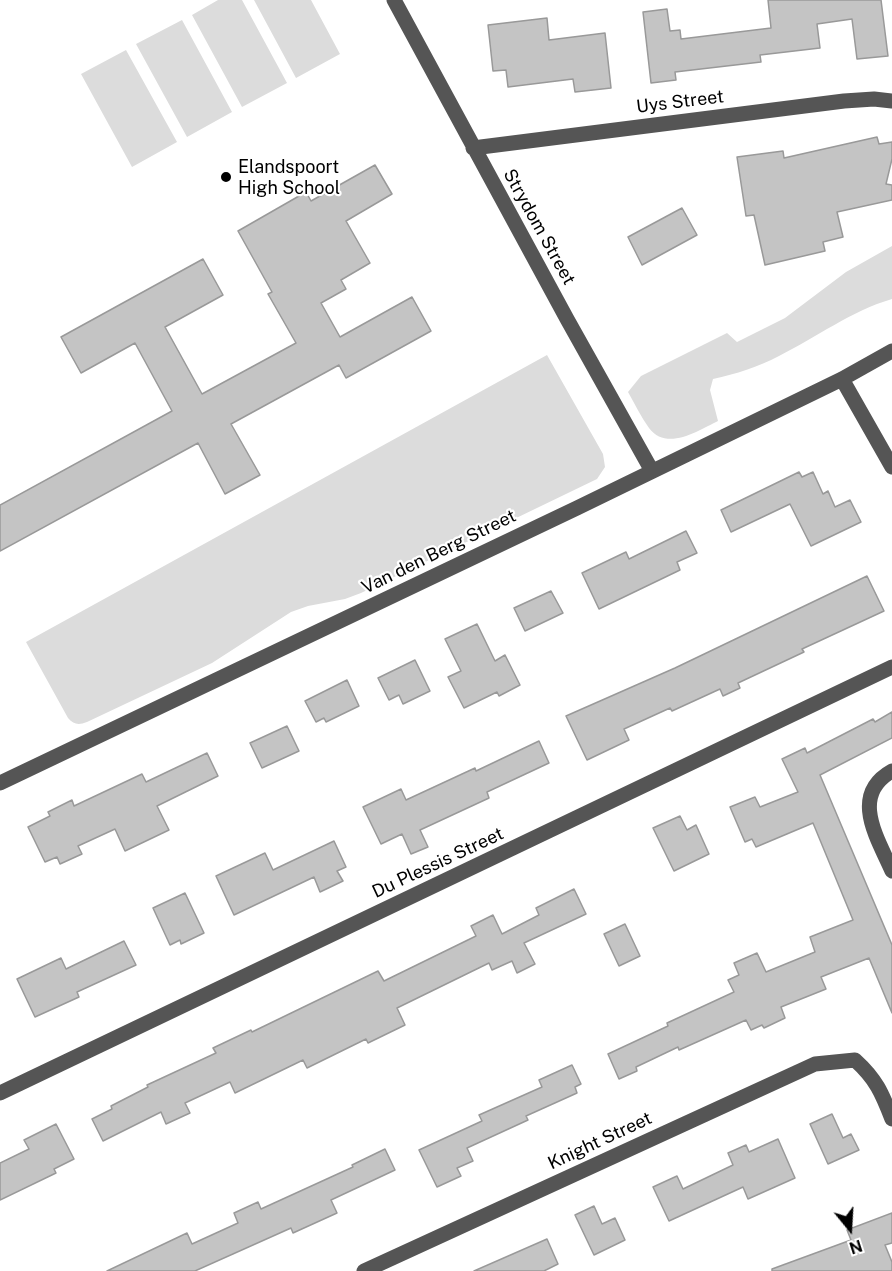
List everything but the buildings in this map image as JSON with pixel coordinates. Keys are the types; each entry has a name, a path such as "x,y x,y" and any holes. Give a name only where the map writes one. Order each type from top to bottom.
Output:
{"street":[{"name":"Strydom Street","path":"394,0 473,148 652,471"},
{"name":"Uys Street","path":"473,148 844,101 874,99 892,101"},
{"name":"Van den Berg Street","path":"0,783 842,379 892,351"},
{"path":"842,379 892,466"},
{"name":"Du Plessis Street","path":"0,1093 892,667"},
{"path":"892,771 882,776 872,790 869,809 872,825 892,871"},
{"name":"Knight Street","path":"364,1271 815,1064 855,1060 872,1075 892,1119"}],"shaded area":[{"path":"218,0 242,0 287,83 242,107 192,15"},
{"path":"254,0 311,0 340,54 296,78"},
{"path":"182,20 232,112 187,137 136,44"},
{"path":"126,50 177,142 132,167 81,74"},
{"path":"892,246 892,299 848,317 763,364 713,379 710,390 718,421 674,439 656,435 649,428 628,392 641,376 727,333 737,342 785,318 846,272"},
{"path":"547,355 603,454 605,467 597,479 361,593 291,612 212,663 87,722 77,724 68,718 26,642"}],"place":[{"name":"Elandspoort High School","path":"226,177"}]}
